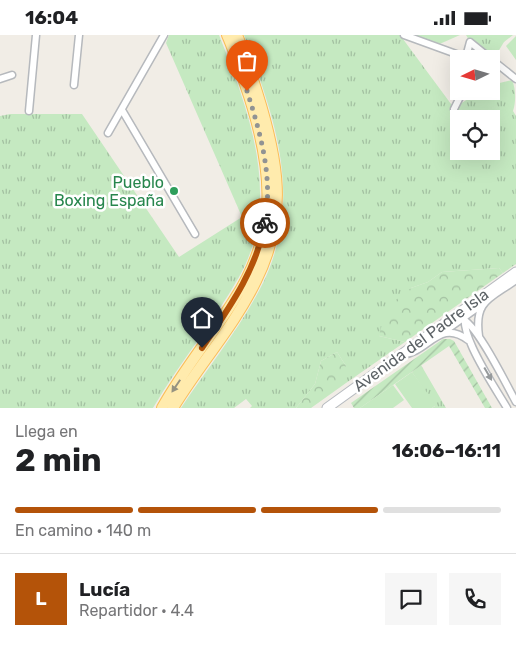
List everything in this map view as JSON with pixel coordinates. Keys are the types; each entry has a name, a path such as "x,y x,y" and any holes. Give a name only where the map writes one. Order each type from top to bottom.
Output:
{"main road":[{"path":"162,408 243,285 257,254 265,225 268,193 265,155 256,117 227,35"},
{"path":"173,408 245,303 264,263 275,224 277,193 275,157 262,109 237,35"},
{"name":"Avenida del Padre Isla","path":"327,408 398,356 440,331 516,271"}],"street":[{"path":"29,111 36,35"},
{"path":"74,85 78,35"},
{"path":"108,133 164,35"},
{"path":"404,35 450,52"},
{"path":"469,50 470,42 480,50"},
{"path":"500,66 516,79"},
{"path":"0,79 12,75"},
{"path":"454,109 459,100"},
{"path":"122,110 195,234"},
{"path":"440,331 458,317 463,318 481,307 516,280"},
{"path":"487,292 483,300 466,312 463,318 468,340 508,408"},
{"path":"480,339 478,318 481,307"},
{"path":"463,318 472,326 516,402"},
{"path":"440,331 455,333 468,340"}],"green space":[{"path":"169,35 219,35 250,124 257,155 260,186 259,217 252,247 239,277 153,408 0,408 0,116 10,114 82,114 179,257 242,217 166,43"},
{"path":"244,35 400,35 454,108 466,100 500,100 500,83 512,80 515,96 513,111 516,116 516,264 503,273 499,268 442,272 428,282 411,288 379,336 405,342 346,383 346,366 337,352 321,361 315,384 296,408 250,408 252,406 246,399 234,408 181,408 246,314 264,281 276,249 282,218 283,187 280,156 265,96"},
{"path":"404,35 460,35 435,46"},
{"path":"466,35 513,35 504,42 499,50 480,50 470,42"},
{"path":"516,36 516,60 506,46"},
{"path":"499,268 503,273 405,342 379,336 384,316 393,302 411,288 428,282 442,272"},
{"path":"443,339 454,341 492,408 485,408 449,346 360,408 354,408 351,403"},
{"path":"337,352 346,366 346,383 311,408 296,408 315,384 321,361"},
{"path":"421,365 446,408 432,408 435,406 412,372"},
{"path":"412,372 436,405 432,408 412,408 395,384"},
{"path":"393,385 404,400 393,408 360,408"}],"way so far":[{"path":"247,91 256,117 267,168 268,208 265,223"}],"place":[{"name":"Pueblo Boxing España","path":"174,191"}],"route":[{"path":"202,348 235,299 247,277 262,239 265,223"}]}
